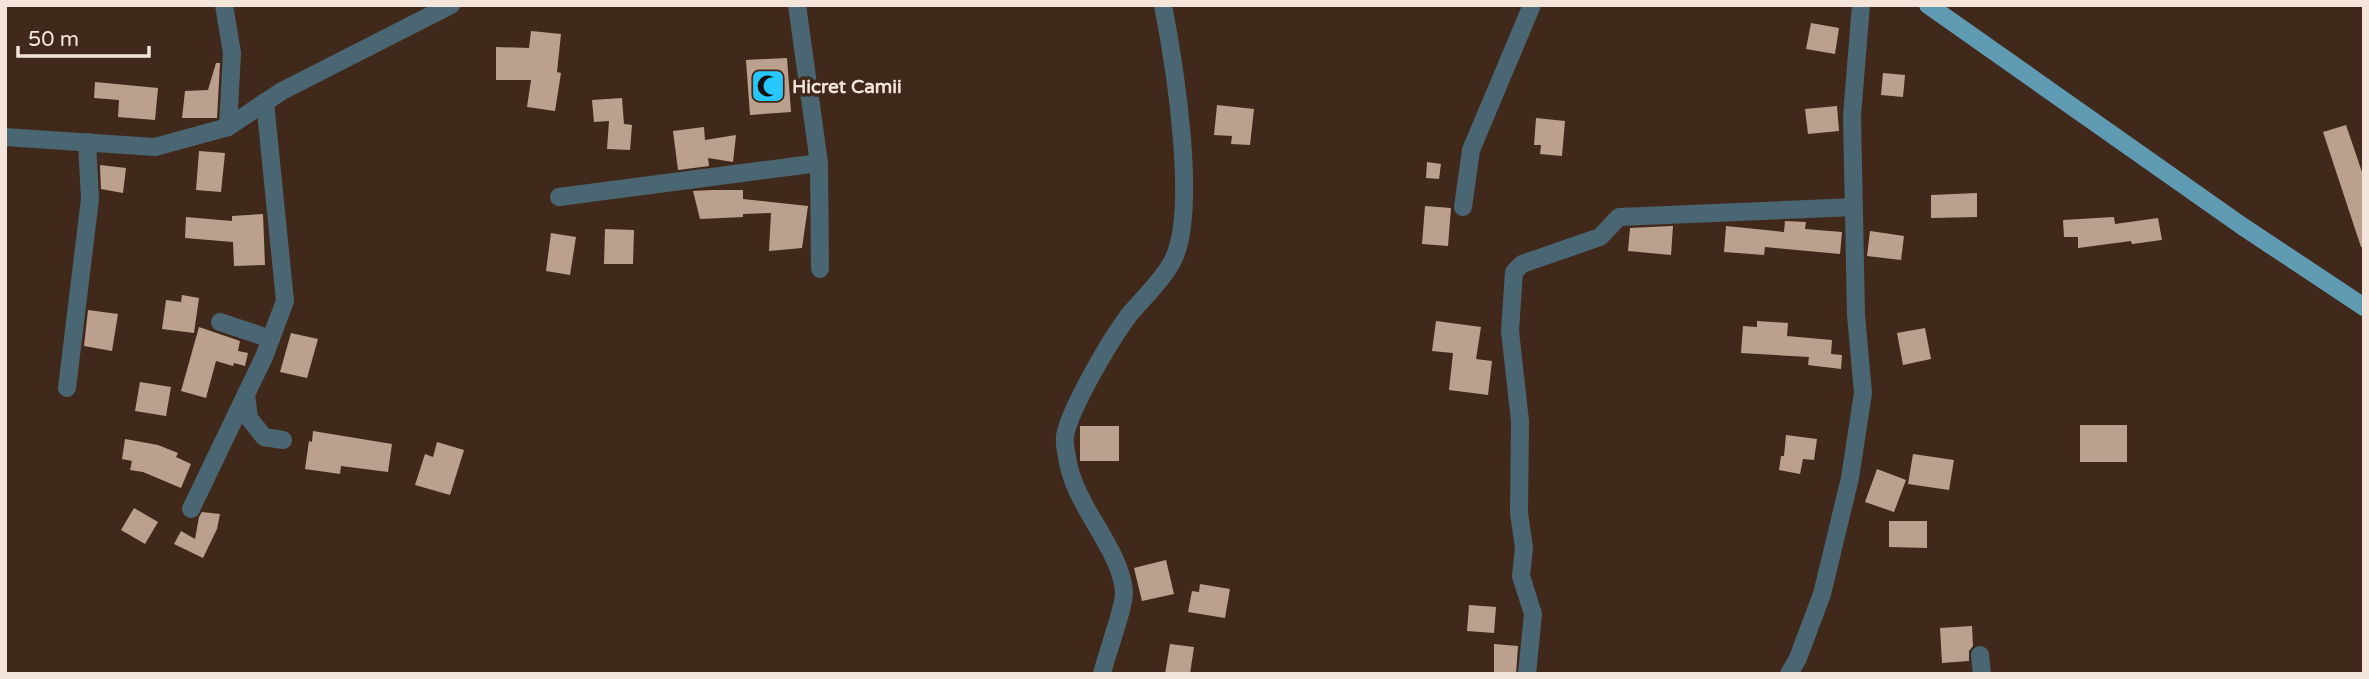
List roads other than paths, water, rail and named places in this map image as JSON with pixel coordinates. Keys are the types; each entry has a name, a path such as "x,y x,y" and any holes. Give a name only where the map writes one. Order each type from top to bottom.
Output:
{"main road":[{"path":"1928,5 2231,219 2364,307"}],"street":[{"path":"224,5 232,53 228,127"},
{"path":"5,136 155,147 228,127 282,91 451,5"},
{"path":"797,5 819,163 820,269"},
{"path":"1102,674 1125,596 1122,574 1069,473 1065,439 1071,414 1121,329 1172,261 1183,228 1183,154 1170,40 1163,5"},
{"path":"1463,207 1471,150 1532,5"},
{"path":"1789,674 1798,658 1822,594 1850,478 1863,393 1856,315 1852,116 1861,5"},
{"path":"191,509 271,339 285,300 265,102"},
{"path":"67,388 90,199 87,142"},
{"path":"559,197 819,163"},
{"path":"1527,674 1533,614 1521,576 1524,548 1519,513 1520,421 1510,331 1514,272 1522,264 1600,237 1619,217 1854,206"},
{"path":"220,321 271,339"},
{"path":"246,394 249,418 264,437 283,440"},
{"path":"1980,655 1982,674"}],"place":[{"name":"Hicret Camii","path":"768,86"}]}
